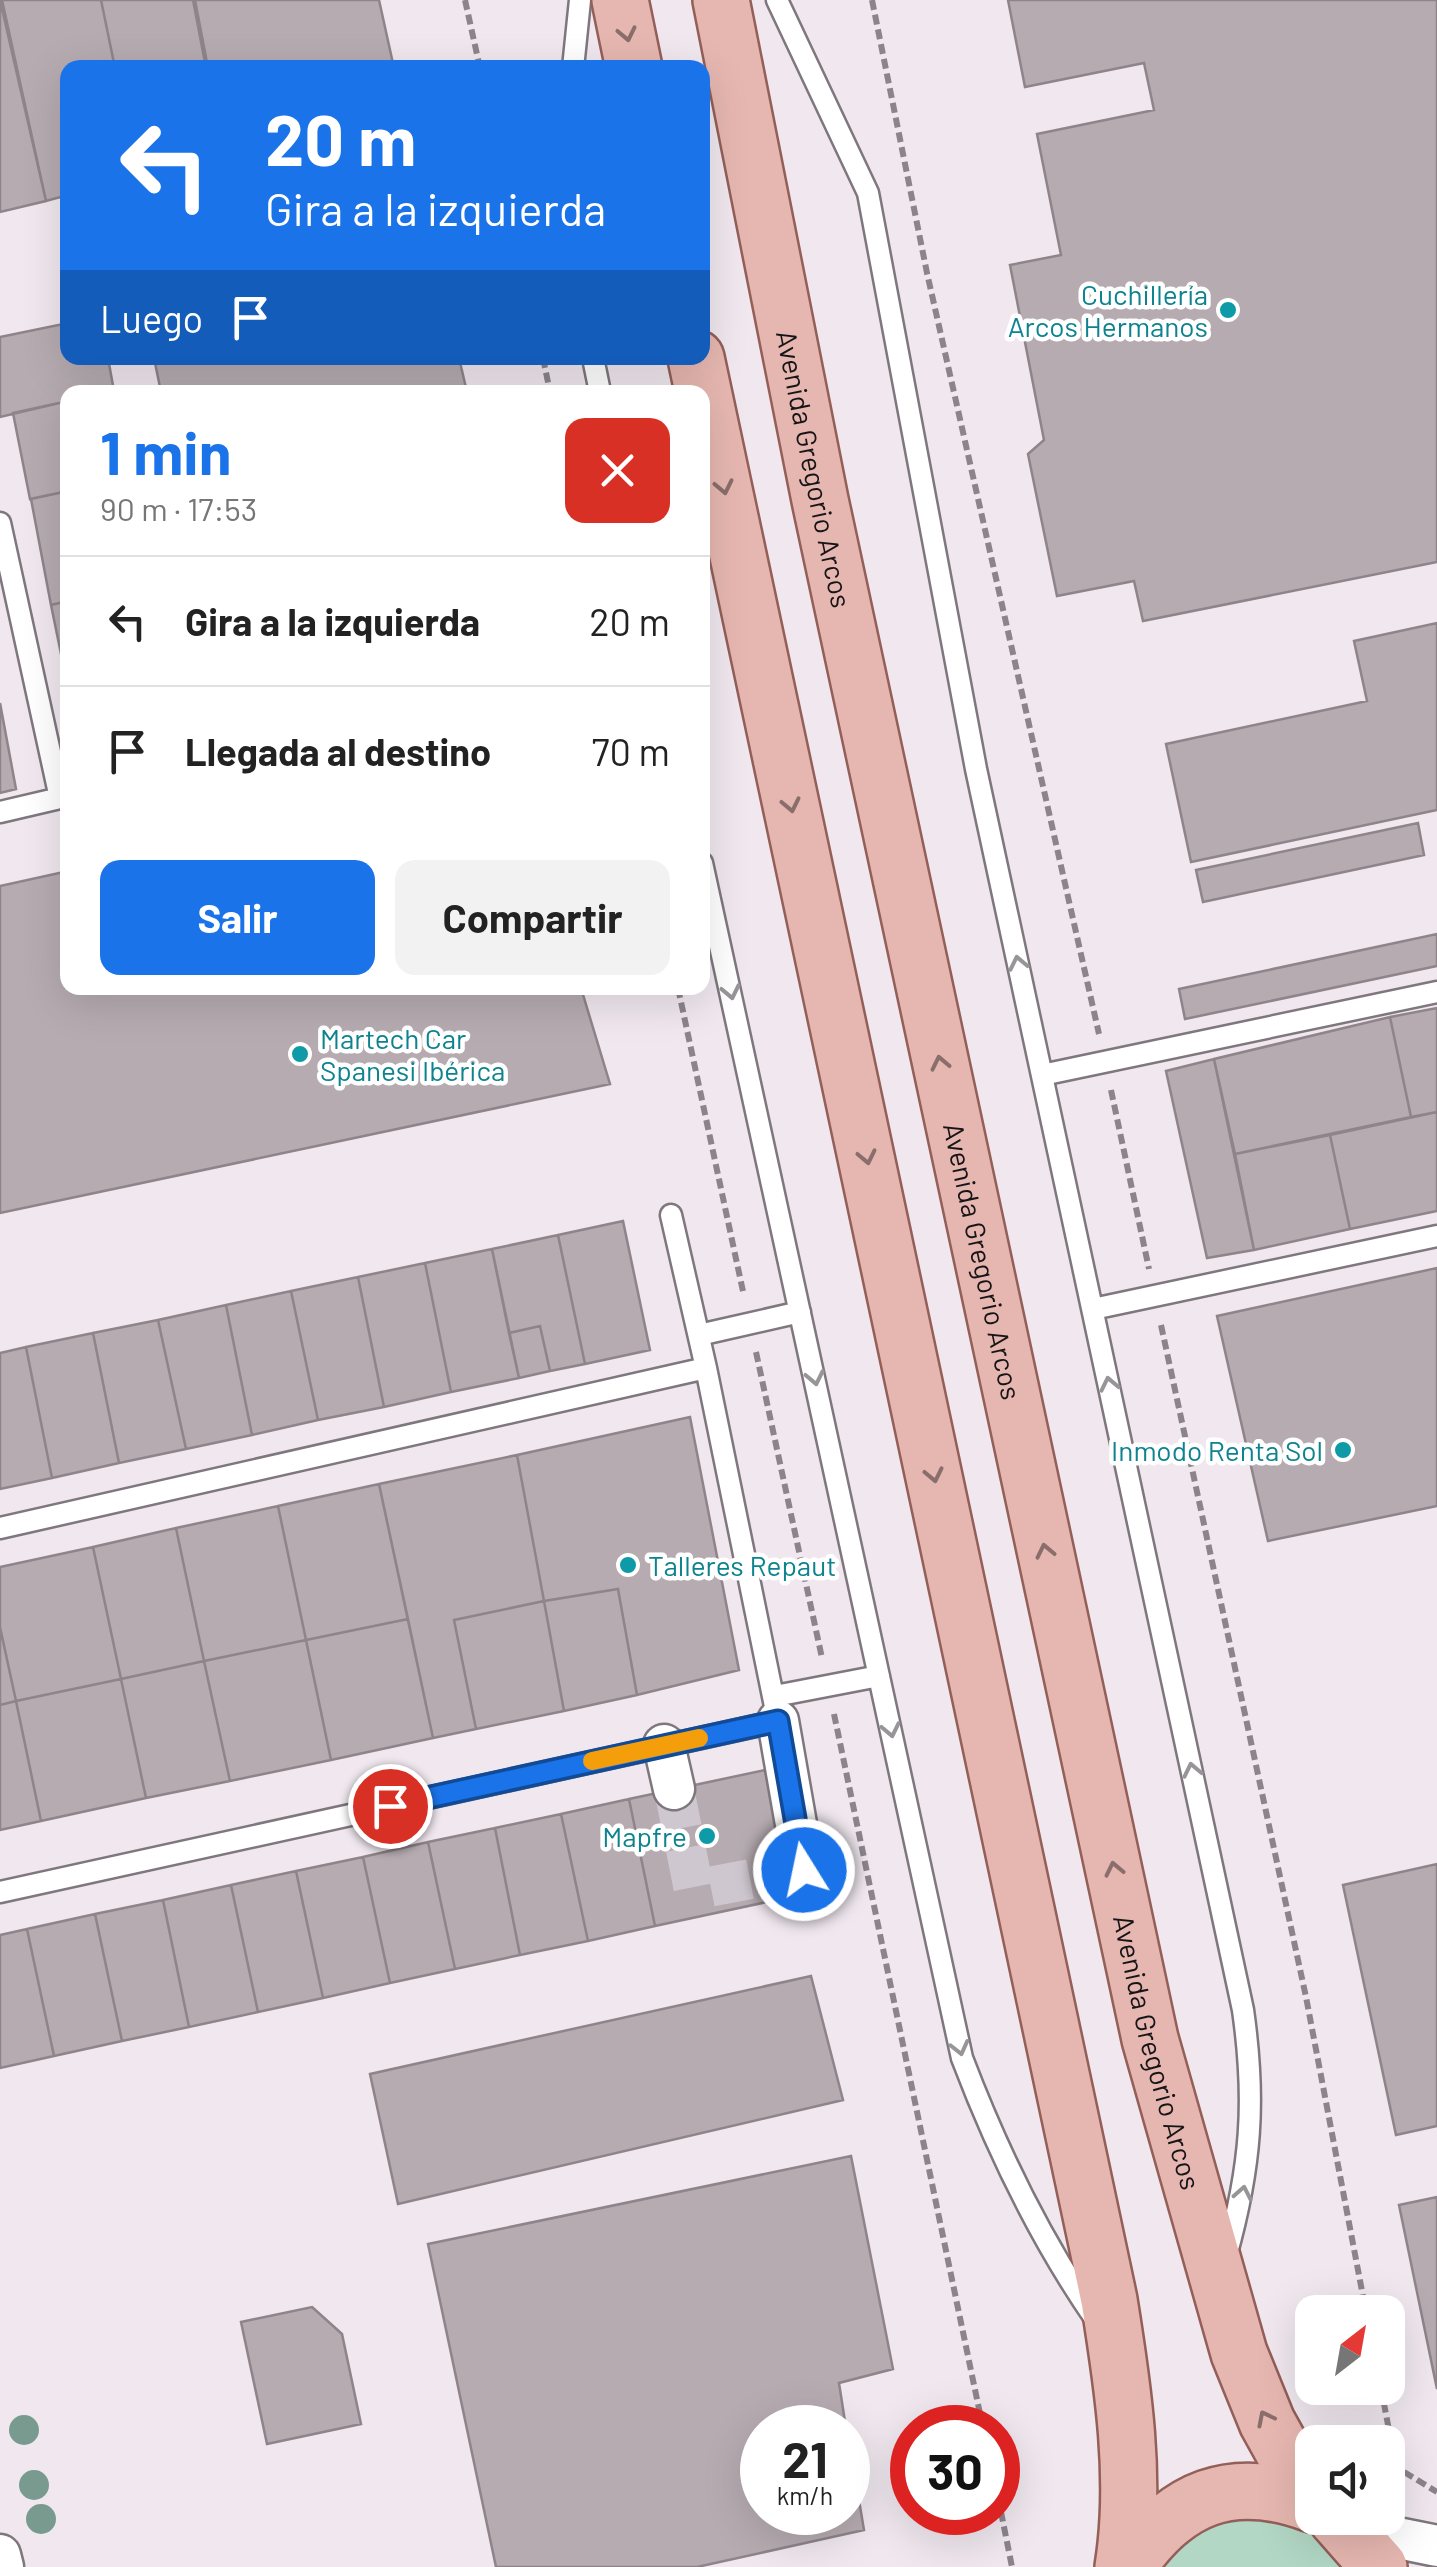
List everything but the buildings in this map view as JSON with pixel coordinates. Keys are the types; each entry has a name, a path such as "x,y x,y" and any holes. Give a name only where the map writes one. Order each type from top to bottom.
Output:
{"main road":[{"path":"620,0 632,60"},
{"name":"Avenida Gregorio Arcos","path":"720,0 820,500 1142,2000 1218,2287 1256,2399 1295,2462"},
{"path":"710,424 1118,2352 1127,2474 1126,2567"},
{"path":"1126,2567 1152,2531 1201,2500 1256,2490 1295,2502"},
{"name":"Avenida Gregorio Arcos","path":"1348,2535 1379,2567"}],"street":[{"path":"777,1708 804,1870 786,1872"},
{"path":"664,1746 674,1789"},
{"path":"1106,2567 1127,2474"},
{"path":"1381,2535 1437,2546"},
{"path":"0,2555 2,2567"}],"lane":[{"path":"574,60 580,0"},
{"path":"778,0 868,193 976,768 1244,2010 1254,2082 1245,2189 1218,2287"},
{"path":"0,522 60,798 0,812"},
{"path":"710,900 962,2058 986,2120 1057,2263 1118,2352"},
{"path":"1042,1075 1437,992"},
{"path":"671,1215 777,1708"},
{"path":"1093,1309 1437,1236"},
{"path":"699,1335 800,1312"},
{"path":"0,1528 706,1368"},
{"path":"0,1892 664,1746 880,1676"}],"path":[{"path":"465,0 478,60"},
{"path":"872,0 927,273 1104,1062 1306,1998 1363,2295"},
{"path":"1383,2405 1396,2466 1437,2492"},
{"path":"1006,2535 1012,2567"}],"green space":[{"path":"1237,2514 1295,2524 1295,2535 1314,2535 1348,2567 1154,2567 1187,2533"}],"tunnel":[{"path":"674,1789 694,1890 786,1872"}],"slow traffic":[{"path":"592,1761 699,1738"}],"place":[{"name":"Cuchillería Arcos Hermanos","path":"1228,310"},
{"name":"Martech Car Spanesi Ibérica","path":"300,1054"},
{"name":"Inmodo Renta Sol","path":"1343,1450"},
{"name":"Talleres Repaut","path":"628,1565"},
{"name":"Mapfre","path":"707,1836"}],"route":[{"path":"390,1806 778,1721 804,1870"}]}
